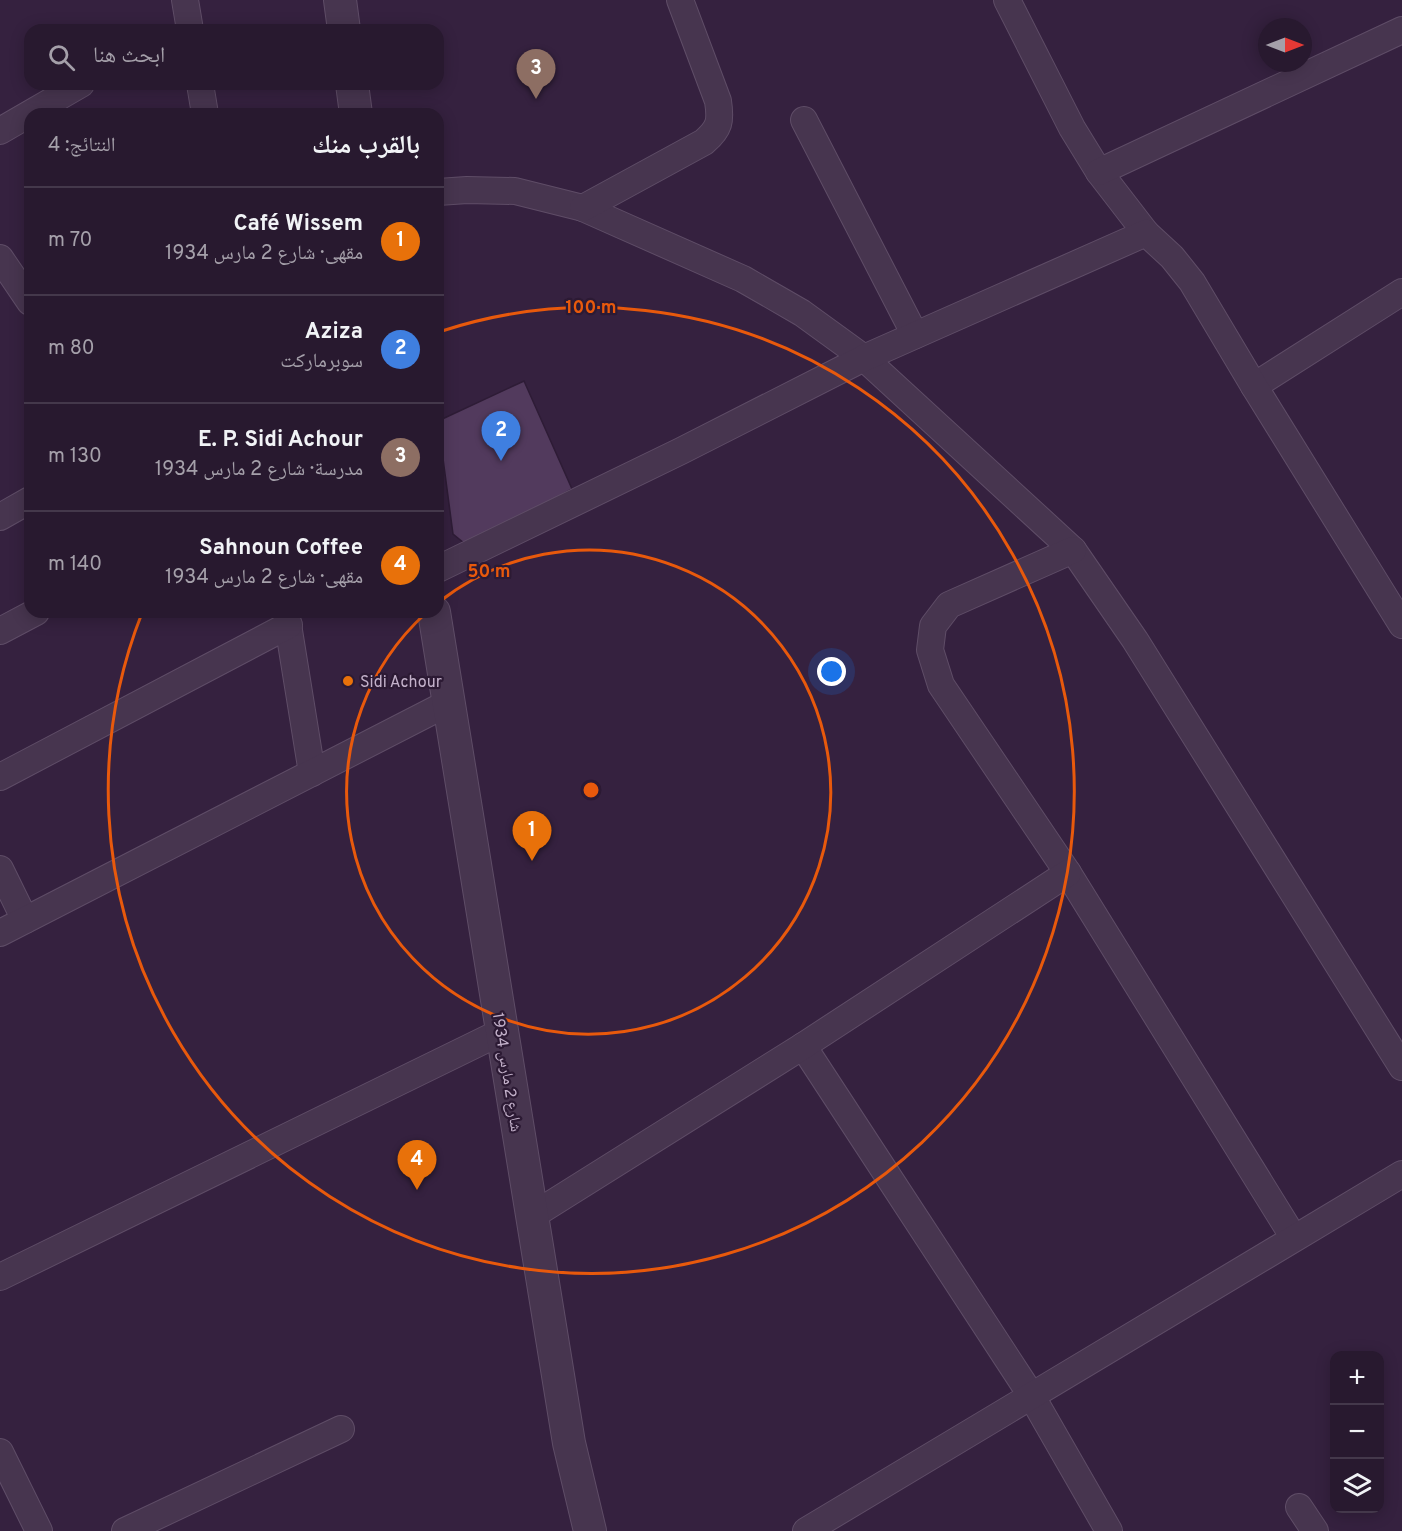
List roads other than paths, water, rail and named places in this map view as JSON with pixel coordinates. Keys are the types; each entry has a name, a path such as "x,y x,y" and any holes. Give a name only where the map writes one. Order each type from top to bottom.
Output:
{"street":[{"path":"340,0 343,24"},
{"path":"584,208 704,142 714,133 721,118 681,0"},
{"path":"1007,0 1072,128 1099,172 1146,232 1172,257 1192,282 1402,625"},
{"path":"1099,172 1402,30"},
{"path":"40,108 71,90"},
{"path":"201,90 204,108"},
{"path":"353,90 355,108"},
{"path":"0,131 24,117"},
{"path":"804,120 915,335"},
{"path":"444,192 515,191 584,208 743,279 802,313 864,358 1072,550 1135,640 1402,1067"},
{"path":"444,566 681,451 864,358 1146,232"},
{"path":"0,258 19,288"},
{"path":"1254,386 1402,292"},
{"path":"0,517 24,503"},
{"path":"1072,550 949,605 933,626 930,650 941,685 1068,873 1294,1238"},
{"path":"0,631 25,618"},
{"path":"0,777 288,618 312,773"},
{"name":"شارع 2 مارس 1934","path":"435,618 569,1443 590,1531"},
{"path":"0,933 448,703"},
{"path":"0,869 25,920"},
{"path":"532,1216 803,1046 1068,873"},
{"path":"0,1277 501,1032"},
{"path":"803,1046 1031,1395 1109,1531"},
{"path":"814,1529 1031,1395 1402,1174"},
{"path":"125,1531 341,1430"},
{"path":"0,1452 39,1531"},
{"path":"1299,1507 1315,1531"}],"place":[{"name":"E. P. Sidi Achour","path":"536,99"},
{"name":"Aziza","path":"501,461"},
{"name":"Sidi Achour","path":"348,681"},
{"name":"Café Wissem","path":"532,861"},
{"name":"Sahnoun Coffee","path":"417,1190"}]}
